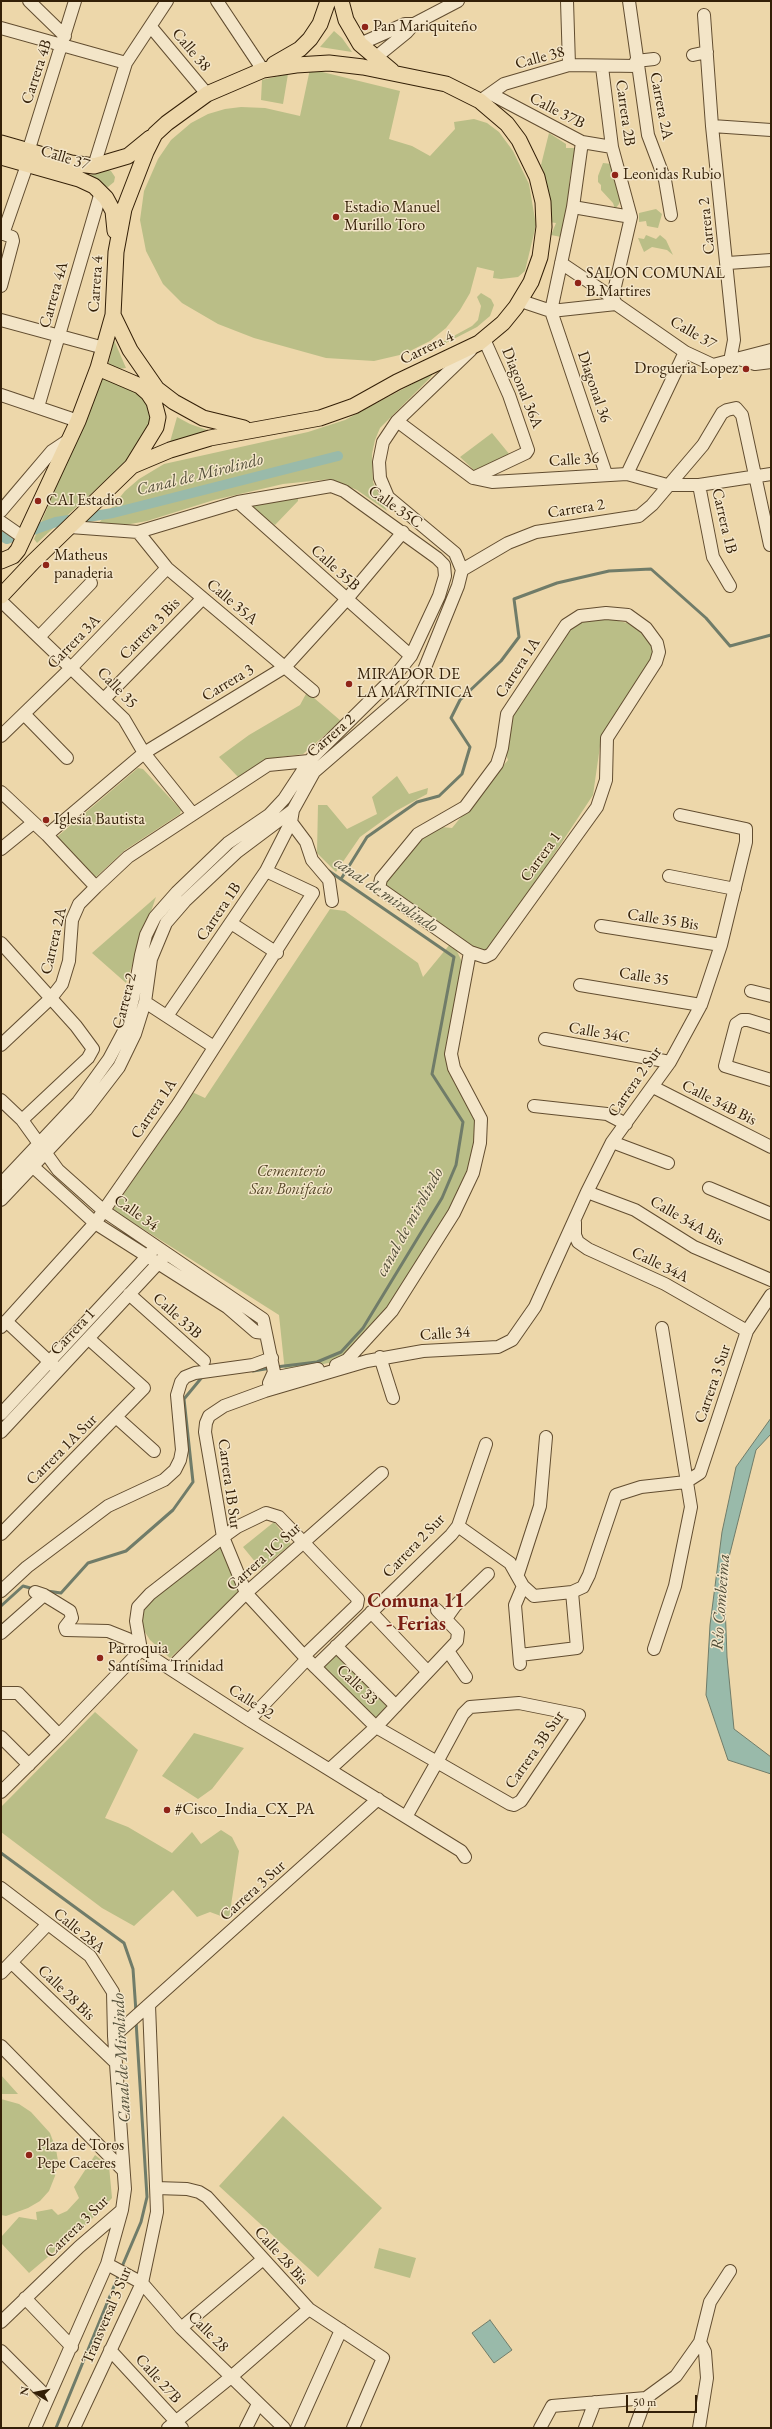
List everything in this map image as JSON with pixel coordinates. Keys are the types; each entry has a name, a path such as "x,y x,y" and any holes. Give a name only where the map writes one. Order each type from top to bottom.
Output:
{"main road":[{"name":"Carrera 4","path":"23,541 78,421 98,368 113,315 116,252 130,189 155,134 180,112 207,94 289,57 310,39 320,24 328,1"},
{"name":"Carrera 4","path":"341,1 346,20 360,44 396,74"},
{"name":"Carrera 4","path":"1,596 33,562 132,466 170,450 210,438 320,418 354,406 397,382 482,341 503,322 521,301 535,272 542,248 544,216 540,189 533,167 519,140 485,98 446,84 363,67 329,63 296,65 263,70"},
{"name":"Calle 37","path":"1,158 28,158 94,166 128,156 155,134"},
{"name":"Calle 37","path":"1,144 28,158 79,179 101,192 113,211 116,252"},
{"path":"113,315 143,370 157,389 174,402 203,418 223,424 265,428"},
{"path":"98,368 140,386 148,393 154,402 158,417 156,427 132,466"},
{"path":"1,561 13,556 23,541"},
{"path":"23,541 18,557 21,562 27,564 33,562"}],"street":[{"path":"29,1 64,40"},
{"name":"Carrera 4B","path":"1,286 13,247 12,237 4,234 75,1"},
{"path":"94,166 126,63 167,1"},
{"path":"217,1 263,70"},
{"path":"375,58 407,32 414,24 458,1"},
{"path":"567,1 569,65"},
{"name":"Carrera 2A","path":"629,1 636,63 648,135 665,180 671,215"},
{"name":"Carrera 2","path":"704,16 712,126 728,263 734,340 734,360"},
{"path":"360,44 404,24 414,24"},
{"name":"Calle 38","path":"151,27 207,94"},
{"path":"1,28 64,40 126,63"},
{"path":"693,55 707,52"},
{"name":"Calle 38","path":"485,98 504,84 569,65 602,67 636,63 654,59"},
{"name":"Carrera 2B","path":"602,67 612,147 631,216 614,302"},
{"name":"Calle 37B","path":"485,98 582,142 612,147"},
{"path":"712,126 771,133"},
{"path":"551,311 573,207 582,142"},
{"name":"Carrera 4A","path":"38,407 101,192"},
{"path":"573,207 631,216"},
{"path":"728,263 771,260"},
{"name":"Calle 37","path":"561,263 685,352 713,365 771,350"},
{"path":"521,301 551,311 614,302"},
{"name":"Diagonal 36","path":"551,311 606,474"},
{"path":"1,320 104,348"},
{"name":"Carrera 4","path":"380,478 379,462 383,442 396,421 482,341"},
{"name":"Diagonal 36A","path":"473,478 526,453 528,450 509,395 482,341"},
{"path":"627,474 685,352"},
{"name":"Calle 37","path":"734,360 755,364 771,362"},
{"path":"1,395 78,421"},
{"name":"Carrera 2","path":"1,1184 29,1164 46,1155 86,1110 119,1067 135,1034 145,1002 152,959 166,924 185,901 237,852 292,816 314,772 411,688 424,670 458,586 462,570 508,543 536,532 639,516 652,505 667,484 703,445 722,413 727,410 736,408 742,415 755,475"},
{"name":"Calle 36","path":"396,421 473,478 492,482 606,474 627,474 667,484 699,485 755,475 771,474"},
{"path":"1,511 52,451 70,438"},
{"path":"755,475 770,545"},
{"name":"Calle 35C","path":"380,478 388,497 455,553 462,570"},
{"name":"Carrera 1B","path":"699,485 713,557 730,586"},
{"name":"Calle 35C","path":"238,502 331,486 344,490 437,558"},
{"path":"73,524 138,532 238,502"},
{"name":"Calle 35B","path":"238,502 346,600 411,656"},
{"path":"1,522 23,541"},
{"name":"Calle 35A","path":"138,532 167,568 313,691"},
{"name":"Carrera 3","path":"47,835 144,753 285,667 346,600 403,532"},
{"name":"Carrera 2","path":"1,1200 29,1164 39,1144 78,1102 109,1059 125,1029 133,999 146,935 155,917 177,892 228,843 269,815 284,799 308,761 395,676 411,656 441,589 445,576 444,565 437,558"},
{"name":"Carrera 3A","path":"1,736 71,668 167,568"},
{"path":"39,637 91,583"},
{"name":"Carrera 3 Bis","path":"104,699 202,599"},
{"name":"Calle 35","path":"1,601 124,719 144,753 192,814"},
{"name":"Carrera 1","path":"470,952 485,957 491,954 597,806 606,780 607,738 656,662 659,652 657,643 646,628 628,615 606,613 580,616"},
{"name":"Carrera 1A","path":"470,952 378,888 381,879 418,834 465,807 470,801 497,764 502,748 507,714 566,625 580,616"},
{"path":"24,714 67,758"},
{"name":"Carrera 2A","path":"1,1045 51,998 62,984 69,961 69,936 74,915 79,904 128,857 268,765 308,761"},
{"path":"1,792 47,835 96,887"},
{"name":"Carrera 2 Sur","path":"512,1340 535,1307 587,1192 612,1142 670,1062 701,1005 721,945 746,842 746,829 680,815"},
{"path":"292,816 306,842 312,860 329,880 332,901"},
{"name":"Carrera 1B","path":"167,1016 266,870 292,816"},
{"path":"1,849 33,823"},
{"name":"Carrera 1A","path":"4,1324 95,1223 104,1211 178,1104 277,953 313,894 266,870"},
{"path":"669,876 735,889"},
{"path":"231,923 277,953"},
{"name":"Calle 35 Bis","path":"601,926 721,945"},
{"path":"1,943 91,1044 93,1049 88,1058 22,1120"},
{"path":"1,1591 39,1558 108,1506 164,1480 174,1470 180,1460 182,1450 177,1395 181,1382 185,1377 195,1373 253,1365 272,1368 334,1366 347,1360 392,1310 454,1213 473,1173 480,1143 480,1119 454,1068 451,1054 470,952"},
{"name":"Calle 35","path":"580,985 701,1005"},
{"path":"751,991 771,996"},
{"path":"145,1002 214,1047"},
{"path":"771,1027 748,1020 742,1020 736,1024 725,1066 771,1080"},
{"name":"Calle 34C","path":"545,1039 670,1062"},
{"name":"Calle 34B Bis","path":"653,1087 771,1147"},
{"name":"Calle 34","path":"1,1100 22,1120 58,1170 152,1251"},
{"path":"534,1106 607,1114 626,1124"},
{"path":"612,1142 668,1163"},
{"name":"Calle 34","path":"29,1164 95,1223 164,1258 227,1307 256,1332 265,1333 272,1368"},
{"path":"709,1188 771,1214"},
{"name":"Calle 34A Bis","path":"587,1192 635,1210 694,1247 771,1280"},
{"name":"Calle 34A","path":"576,1218 575,1235 578,1242 588,1249 665,1284 747,1331"},
{"name":"Carrera 1","path":"1,1414 152,1251"},
{"name":"Carrera 1","path":"1,1432 164,1258"},
{"name":"Calle 33B","path":"129,1294 204,1361"},
{"name":"Carrera 3 Sur","path":"686,1482 700,1474 747,1331 771,1296"},
{"path":"4,1324 50,1362 58,1371"},
{"path":"654,1650 675,1586 691,1507 662,1328"},
{"name":"Carrera 1A Sur","path":"1,1534 144,1388 89,1339"},
{"name":"Calle 34","path":"265,1391 380,1357 423,1351 498,1347 512,1340"},
{"path":"380,1357 393,1398"},
{"path":"265,1391 272,1368"},
{"name":"Carrera 1B Sur","path":"141,1650 136,1621 140,1606 150,1594 223,1537 205,1432 206,1423 209,1416 224,1406 265,1391"},
{"path":"116,1418 154,1451"},
{"path":"518,1574 540,1506 546,1437"},
{"name":"Carrera 2 Sur","path":"309,1661 336,1646 451,1535 458,1526 486,1444"},
{"name":"Carrera 1C Sur","path":"171,1668 246,1593 382,1473"},
{"path":"458,1526 510,1563 518,1574 523,1586 529,1593 539,1596 575,1591 583,1587 589,1575 613,1499 621,1492 686,1482"},
{"path":"223,1537 237,1527 266,1513 273,1514 303,1542"},
{"name":"Calle 33","path":"223,1537 246,1593 309,1661 376,1727 510,1804 518,1804"},
{"name":"Carrera 2 Sur","path":"249,1720 309,1661 357,1605 358,1599 303,1542"},
{"path":"445,1620 455,1606 488,1574"},
{"path":"523,1586 515,1605 520,1659 578,1648 575,1591"},
{"name":"Calle 32","path":"1,1633 39,1594 70,1612 72,1618 65,1627 66,1630 108,1631 128,1638 141,1650 171,1668 249,1720 461,1851 465,1857"},
{"path":"330,1769 376,1727 458,1639 458,1632 437,1610"},
{"path":"371,1612 427,1671"},
{"path":"336,1646 396,1706"},
{"path":"1,1792 59,1735 141,1650"},
{"path":"448,1651 466,1677"},
{"path":"1,1693 18,1693 59,1735"},
{"name":"Carrera 3B Sur","path":"436,1762 463,1714 470,1707 519,1703 579,1715 518,1804"},
{"path":"1,1737 28,1765"},
{"path":"406,1817 436,1762"},
{"name":"Carrera 3 Sur","path":"1,2322 25,2298 122,2210 125,2189 114,2036 378,1800"},
{"name":"Calle 28A","path":"1,1888 47,1925 90,1956 104,1975 113,1992 114,2036"},
{"path":"1,1973 47,1925"},
{"name":"Calle 28 Bis","path":"12,1963 116,2063"},
{"path":"146,2008 156,2188"},
{"path":"1,2046 123,2170"},
{"name":"Calle 28 Bis","path":"156,2188 187,2189 198,2192 207,2197 262,2260 309,2309 383,2358 353,2428"},
{"name":"Transversal 3 Sur","path":"74,2428 140,2282 157,2212 156,2188"},
{"name":"Transversal 3 Sur","path":"35,2428 109,2265 122,2210"},
{"path":"181,2328 262,2260"},
{"name":"Calle 28","path":"109,2265 140,2282 181,2328 284,2428"},
{"path":"540,2428 547,2412 556,2406 646,2398 676,2376 700,2342 710,2302 730,2271"},
{"path":"25,2298 72,2347"},
{"path":"175,2426 309,2309"},
{"path":"297,2428 341,2330"},
{"path":"699,2428 707,2378 704,2352 700,2342"},
{"name":"Calle 27B","path":"110,2350 175,2426"},
{"path":"1,2352 48,2398"},
{"path":"635,2428 646,2398"},
{"path":"585,2428 595,2402"},
{"path":"246,2428 258,2404"}],"green space":[{"path":"334,31 342,38 352,52 320,47"},
{"name":"Estadio Manuel Murillo Toro","path":"310,69 400,91 389,139 412,146 430,156 455,129 454,122 474,119 487,123 499,132 513,151 529,184 536,225 525,271 518,277 501,279 493,278 494,271 477,267 470,293 460,310 446,328 430,341 404,354 374,361 326,358 254,338 218,324 182,303 163,284 146,251 140,220 144,191 158,159 171,140 191,123 208,114 225,109 241,107 265,108 300,116"},
{"path":"288,74 283,104 261,100 262,80"},
{"path":"549,133 566,144 566,148 574,148 577,153 571,170 569,185 572,189 561,237 551,235 556,223 549,222 544,182 545,175 541,165"},
{"path":"603,163 612,164 622,192 619,204 615,209 613,203 601,190 601,185 598,182 598,176"},
{"path":"107,170 111,171 115,177 114,182 108,187 103,186 86,175 96,174"},
{"path":"656,209 662,214 658,228 647,226 646,221 639,222 639,213"},
{"path":"646,235 656,239 660,235 666,240 673,255 667,250 652,247 644,252 638,238 644,239"},
{"path":"481,293 491,299 494,305 490,316 477,327 440,346 439,344 472,326 478,320 481,306 477,297"},
{"path":"114,340 126,368 107,370"},
{"path":"431,374 432,375 429,379 380,428 375,440 372,454 373,482 387,511 357,490 331,479 283,484 214,500 147,521 125,525 99,523 125,491 139,479 164,464 308,432 345,420"},
{"path":"103,378 128,387 145,397 152,411 150,425 127,461 37,543 34,539"},
{"path":"177,417 190,424 210,431 170,442"},
{"path":"492,433 510,455 477,473 460,457"},
{"path":"289,498 298,499 298,501 275,525 249,506"},
{"path":"611,619 627,623 650,638 655,655 651,669 600,746 593,795 491,950 485,954 385,888 385,878 422,837 441,827 452,828 508,760 505,752 511,715 569,627 581,621"},
{"path":"307,692 341,721 303,754 266,759 238,777 219,757 249,735 300,705"},
{"path":"138,768 143,769 181,810 180,814 125,850 96,877 58,840 58,836"},
{"path":"397,776 409,794 428,788 427,794 396,811 360,837 336,872 317,853 318,805 327,805 347,829 377,814 372,797"},
{"path":"156,897 126,983 92,953"},
{"name":"Cementerio San Bonifacio","path":"330,909 345,911 418,963 423,977 451,943 456,949 463,964 445,1050 449,1072 476,1122 469,1172 456,1199 389,1309 357,1346 333,1362 285,1372 279,1315 113,1210 192,1092 205,1098"},
{"path":"274,1522 291,1544 261,1569 243,1547"},
{"path":"221,1542 241,1591 170,1658 150,1640 143,1629 142,1613 147,1603"},
{"path":"336,1646 396,1706 376,1727 315,1667"},
{"path":"95,1712 138,1750 105,1818 128,1827 172,1853 192,1832 201,1844 221,1830 232,1837 239,1851 229,1919 210,1912 197,1917 173,1890 134,1926 102,1908 1,1832 1,1807"},
{"path":"194,1733 244,1748 212,1789 198,1799 162,1776"},
{"path":"1,2075 18,2094 1,2094"},
{"name":"Plaza de Toros Pepe Caceres","path":"1,2099 19,2104 31,2112 50,2133 56,2149 58,2161 55,2176 49,2191 40,2201 28,2208 6,2216 1,2215"},
{"path":"283,2116 382,2208 318,2277 219,2186"},
{"path":"95,2155 109,2166 112,2198 88,2223 29,2273 2,2244 2,2236 19,2217 37,2220 36,2212 52,2209 58,2215 67,2211 79,2198 74,2187"},
{"path":"379,2248 416,2258 410,2278 374,2268"}],"water":[{"name":"Río Combeima","path":"771,1418 771,1434 756,1450 724,1577 727,1657 734,1729 771,1757 771,1774 728,1760 706,1695 710,1625 722,1532 736,1467"},
{"path":"490,2320 512,2350 494,2363 472,2333"}],"waterway":[{"name":"Canal de Mirolindo","path":"1,536 7,539 56,522 113,513 338,456"},
{"path":"341,879 367,837 417,802 439,796 462,774 470,747 451,718 460,700 501,661 519,637 514,599 557,583 609,571 651,569 706,618 730,646 771,635"},
{"name":"canal de mirolindo","path":"276,1367 317,1362 341,1352 363,1328 442,1198 456,1165 463,1122 432,1074 454,957 326,869"},
{"name":"canal de mirolindo","path":"253,1371 271,1368"},
{"name":"Canal de Mirolindo","path":"47,1591 61,1593 88,1563 126,1551 173,1510 193,1482 184,1399 203,1376"},
{"name":"Canal de Mirolindo","path":"1,1606 23,1586 34,1589"},
{"name":"Canal de Mirolindo","path":"1,1853 124,1943 133,1969 136,2012"},
{"name":"Canal de Mirolindo","path":"121,2269 141,2222 147,2197 136,2021"},
{"name":"Canal de Mirolindo","path":"56,2428 119,2274"}],"place":[{"name":"Pan Mariquiteño","path":"365,27"},
{"name":"Leonidas Rubio","path":"615,175"},
{"name":"Estadio Manuel Murillo Toro","path":"336,217"},
{"name":"SALON COMUNAL B.Martires","path":"578,283"},
{"name":"Drogueria Lopez","path":"746,369"},
{"name":"CAI Estadio","path":"38,501"},
{"name":"Matheus panaderia","path":"46,565"},
{"name":"MIRADOR DE LA MARTINICA","path":"349,684"},
{"name":"Iglesia Bautista","path":"46,820"},
{"name":"Parroquia Santísima Trinidad","path":"100,1658"},
{"name":"#Cisco_India_CX_PA","path":"167,1810"},
{"name":"Plaza de Toros Pepe Caceres","path":"29,2155"}],"district":[{"name":"Comuna 11 - Ferias","path":"416,1614"}]}
